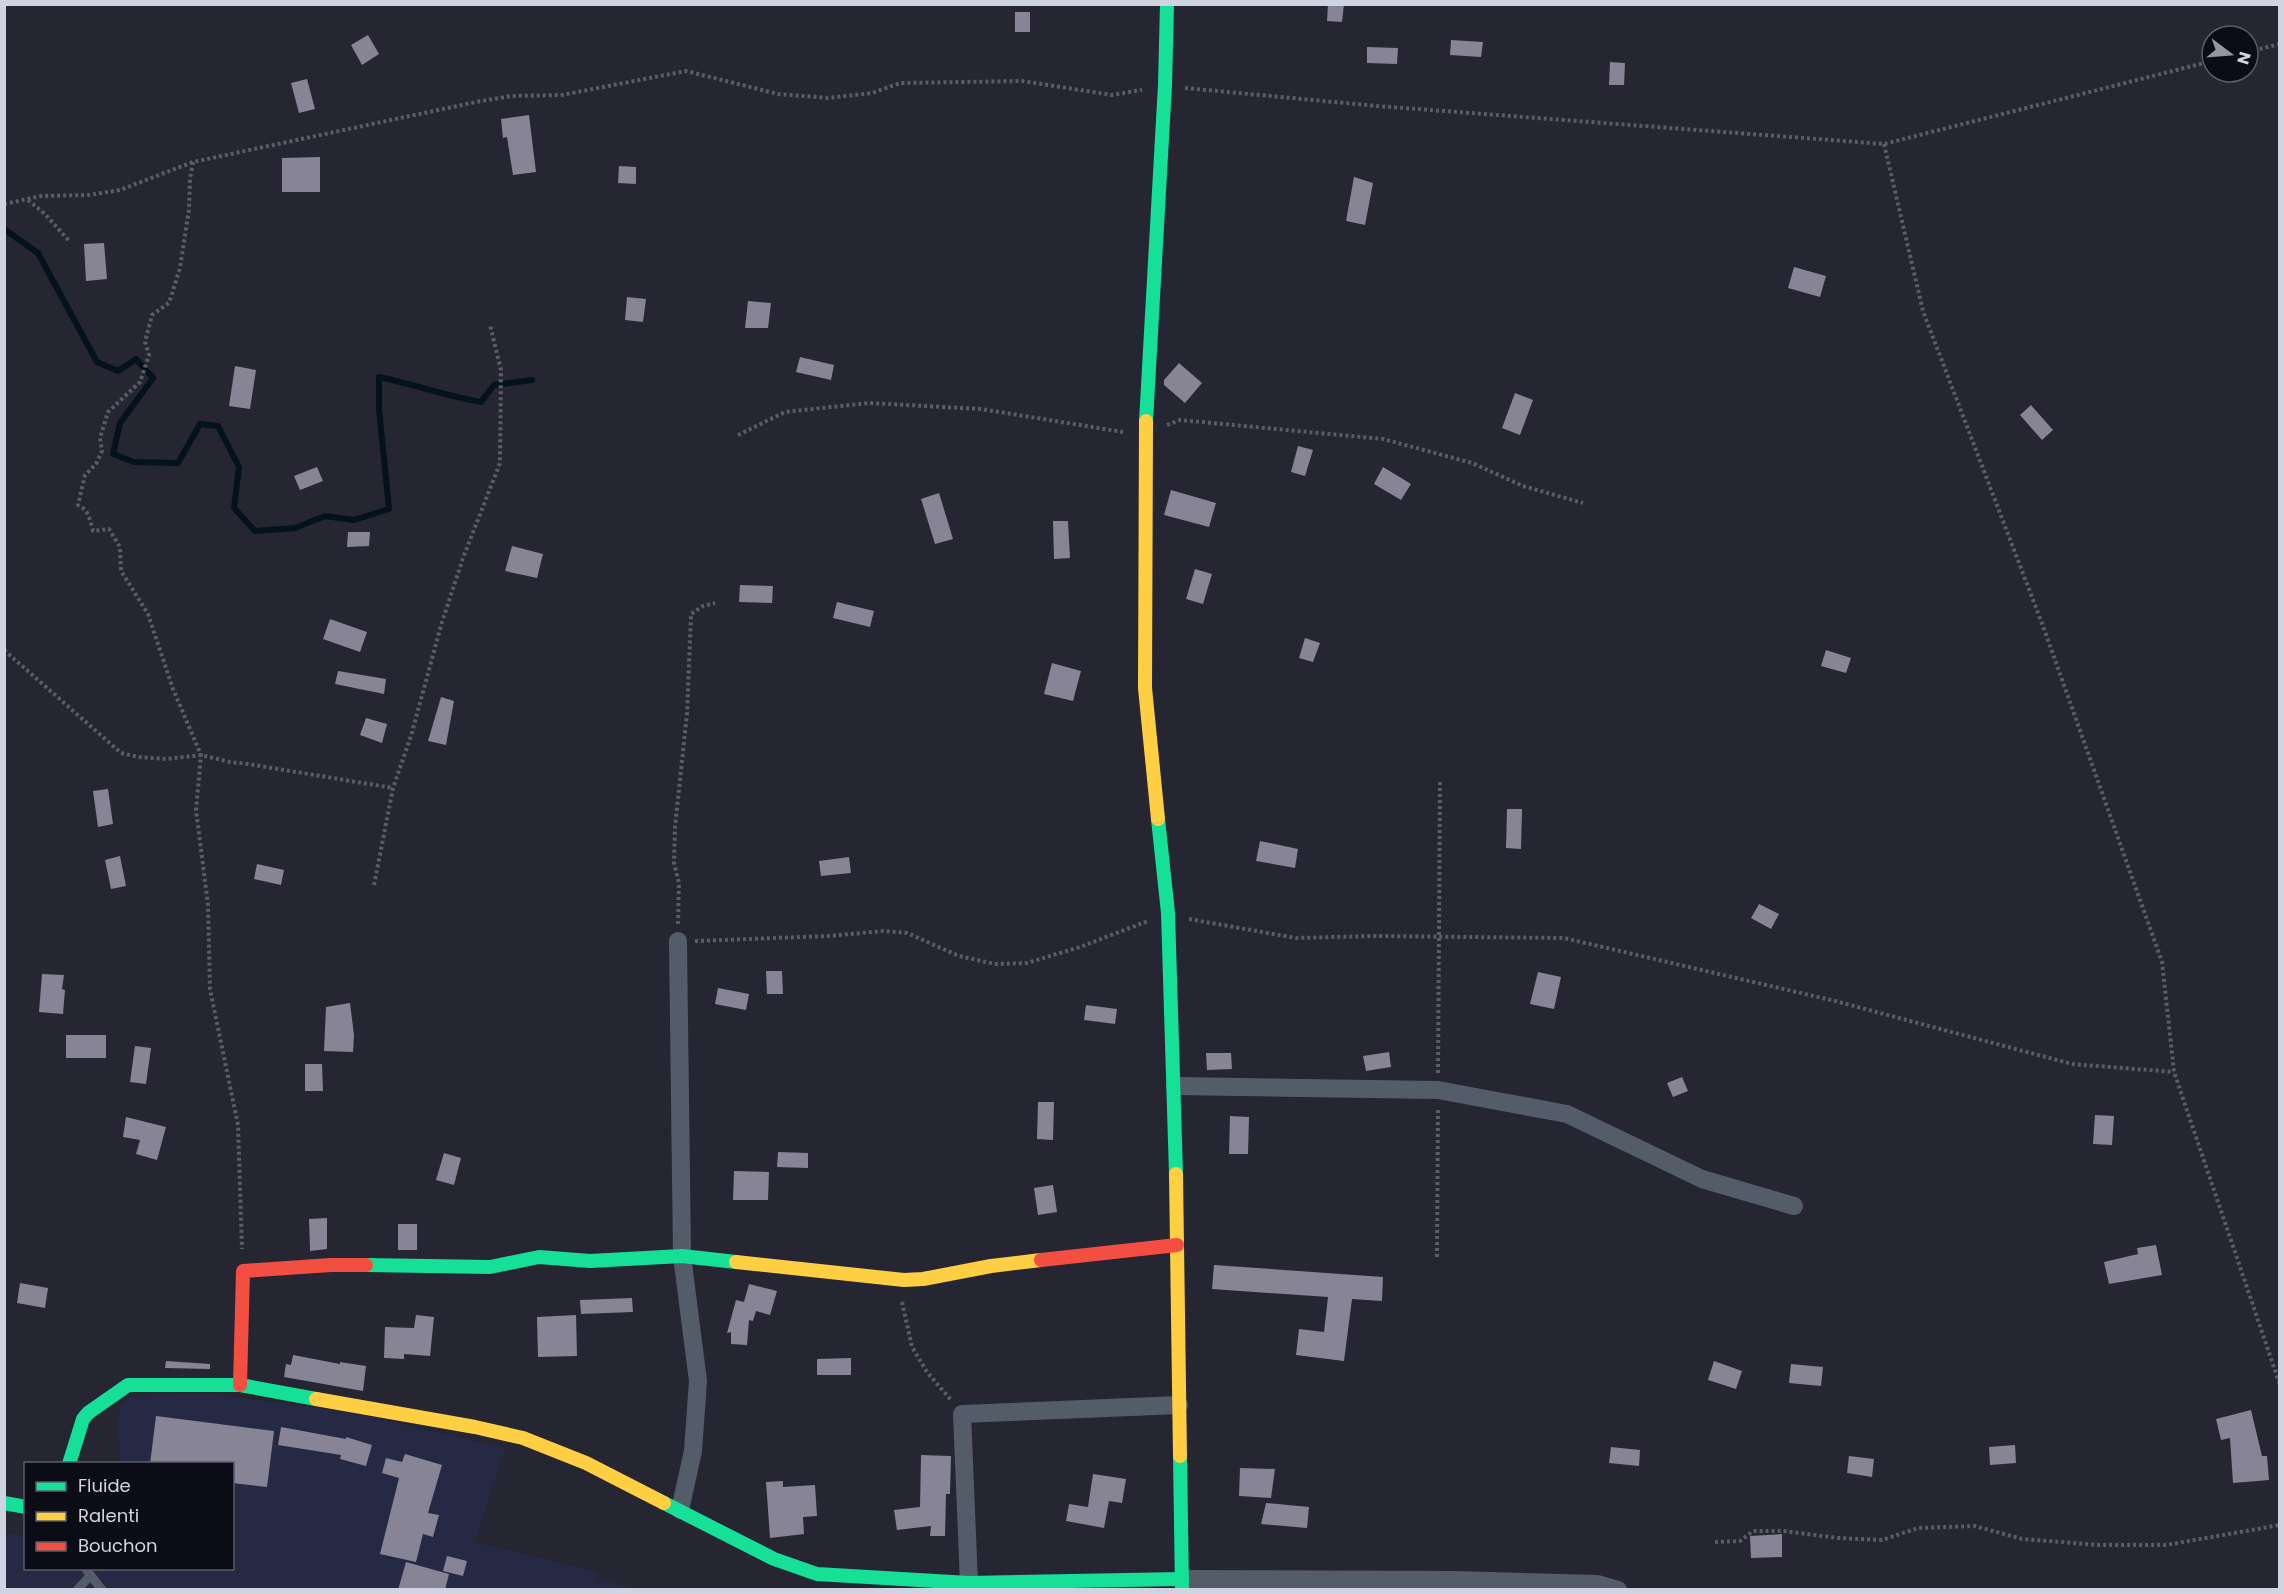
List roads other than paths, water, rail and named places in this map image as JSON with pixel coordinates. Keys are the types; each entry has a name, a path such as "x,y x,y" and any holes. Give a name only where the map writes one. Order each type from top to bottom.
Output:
{"street":[{"path":"1167,4 1165,86 1145,435 1145,688 1168,913 1175,1086 1182,1584"},
{"path":"678,941 682,1257 698,1381 693,1451 681,1510"},
{"path":"1175,1086 1438,1090 1567,1114 1702,1179 1794,1206"},
{"path":"240,1385 243,1271 331,1265 490,1268 539,1257 598,1261 682,1257 904,1280 923,1279 991,1266 1177,1245"},
{"path":"70,1462 83,1419 128,1385 146,1383 240,1385 507,1434 586,1463 774,1559 817,1574 969,1583 1182,1584 1455,1580 1597,1584 1618,1590"},
{"path":"969,1583 962,1414 1179,1405"},
{"path":"4,1503 24,1507"}],"lane":[{"path":"77,1590 88,1572 102,1590"}],"waterway":[{"path":"4,229 38,253 97,362 118,371 136,359 153,378 120,423 113,454 134,462 178,463 200,424 218,426 239,467 234,508 255,531 295,528 325,516 354,520 389,509 379,409 379,377 481,402 494,385 532,380"}]}
